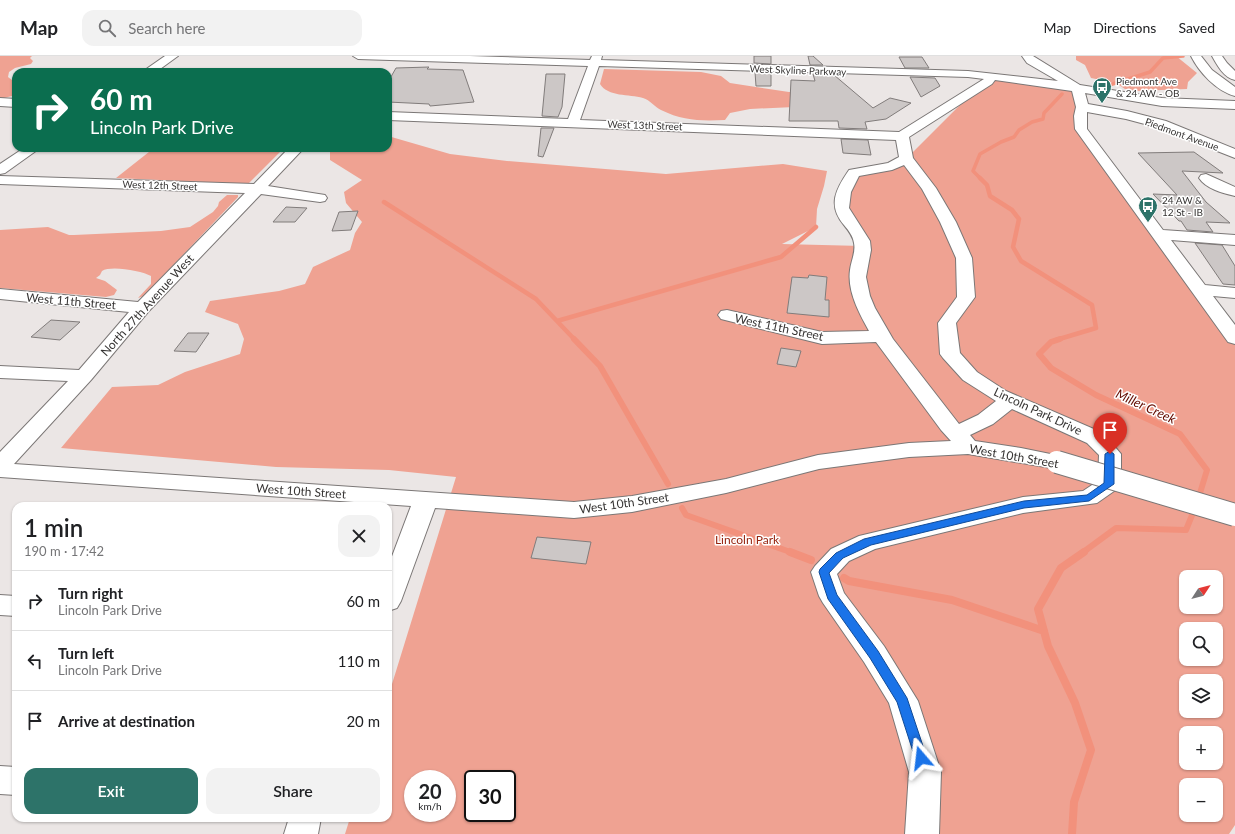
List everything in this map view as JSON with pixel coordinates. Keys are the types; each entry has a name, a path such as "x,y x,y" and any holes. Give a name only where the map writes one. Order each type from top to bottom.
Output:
{"main road":[{"path":"154,68 173,56"},
{"name":"West Skyline Parkway","path":"358,56 595,60 789,70 989,76 1041,82 1149,101 1235,105"},
{"path":"377,67 387,56"},
{"path":"787,56 789,70"},
{"path":"1027,56 1031,61 1078,89 1082,107 1080,116 1081,129 1235,338"},
{"path":"1217,56 1222,65 1235,77"},
{"path":"1196,57 1199,64 1209,74 1235,92"},
{"path":"573,122 595,60"},
{"path":"902,136 988,82 989,76"},
{"path":"0,102 12,103"},
{"name":"Piedmont Avenue","path":"1082,107 1126,115 1161,124 1235,154"},
{"name":"West 13th Street","path":"392,116 902,136"},
{"name":"Lincoln Park Drive","path":"902,136 906,159 929,188 948,222 964,258 966,297 947,323 950,354 970,376 999,395 1095,438 1110,454 1109,484 1089,498 1024,504 868,542 840,555 824,572 832,596 874,654 903,701 925,772 922,834"},
{"path":"0,170 27,152"},
{"name":"North 27th Avenue West","path":"0,464 84,376 142,308 293,152"},
{"path":"906,159 892,166 854,173 846,184 841,206 843,212 857,230 863,246 858,264 858,281 868,313 880,336 913,377 947,424 962,440 975,425 993,416 1010,399"},
{"path":"1206,178 1224,189 1235,192"},
{"name":"West 12th Street","path":"0,180 258,189 320,198"},
{"path":"1159,234 1235,240"},
{"path":"1200,290 1235,293"},
{"name":"West 11th Street","path":"0,294 142,308"},
{"name":"West 11th Street","path":"727,315 822,338 880,336"},
{"path":"0,372 84,376"},
{"name":"West 10th Street","path":"0,470 574,510 632,504 726,486 818,462 908,450 962,440 1021,455 1057,462 1235,515"},
{"path":"392,590 426,500"},
{"path":"0,605 12,606"},
{"path":"0,780 12,781"},
{"path":"300,834 304,822"}],"green space":[{"path":"0,56 32,56 30,58 33,61 31,64 12,68 9,72 8,77 12,80 12,96 0,99"},
{"path":"1076,56 1176,56 1197,73 1188,82 1187,89 1136,91 1125,89 1116,83 1091,78 1085,65 1076,60"},
{"path":"604,69 701,72 721,76 730,83 789,92 840,91 816,106 750,109 730,113 725,120 692,120 669,114 643,98 608,91 600,84"},
{"name":"Lincoln Park","path":"989,76 1078,89 1081,129 1235,338 1235,825 1229,834 345,834 349,822 392,822 392,684 456,477 389,470 276,467 61,448 112,387 158,385 185,372 240,354 244,339 238,324 205,312 210,301 279,291 305,284 313,267 350,250 355,233 362,222 346,203 344,192 362,180 330,160 330,152 392,152 392,137 450,154 507,161 666,174 783,164 827,171 817,209 816,227 782,244 862,246 843,212 854,173 906,159"},
{"path":"149,152 280,152 248,184 116,178"},
{"path":"227,195 238,195 238,197 144,296 138,298 151,284 151,276 134,271 119,269 106,269 96,278 105,281 117,290 114,295 106,297 0,288 0,230 48,227 69,235 74,235 161,231 190,227 213,212 218,206 219,202"}],"building":[{"path":"754,56 771,56 771,64 754,63"},
{"path":"808,56 813,56 823,65 810,65"},
{"path":"899,57 922,57 929,68 905,68"},
{"path":"429,67 427,69 463,70 474,102 430,106 429,104 392,102 392,75 396,68"},
{"path":"755,72 771,73 771,86 756,86"},
{"path":"546,74 565,74 562,107 558,117 542,116"},
{"path":"813,74 834,75 873,108 890,98 911,103 886,119 865,122 867,129 839,128 838,121 789,121 791,80 815,81"},
{"path":"910,77 935,78 940,86 921,97"},
{"path":"541,128 554,128 543,157 538,156"},
{"path":"841,139 868,140 871,155 843,153"},
{"path":"1194,152 1223,173 1182,171 1206,202 1230,223 1206,222 1213,232 1187,230 1181,221 1179,221 1153,194 1177,195 1138,153"},
{"path":"286,207 307,208 295,222 273,222"},
{"path":"358,211 351,230 332,231 339,212"},
{"path":"1195,243 1222,245 1235,266 1235,285 1223,284"},
{"path":"809,275 827,277 825,300 829,300 829,317 787,313 792,277 808,278"},
{"path":"51,320 80,322 60,340 31,337"},
{"path":"188,333 209,333 196,352 174,351"},
{"path":"781,348 801,351 796,367 777,364"},
{"path":"537,537 591,542 586,564 531,558"}],"waterway":[{"name":"Miller Creek","path":"1103,87 1150,72 1163,58 1183,56"},
{"name":"Miller Creek","path":"1056,340 1096,328 1092,305 1021,261 1013,247 1019,219 1012,210 990,196 987,185 973,171 980,154 1001,142 1014,137 1019,130 1032,122 1043,119 1044,113 1062,94"},
{"path":"384,202 536,299 575,340"},
{"path":"557,321 781,257 816,227"},
{"path":"574,339 600,366 668,484"},
{"name":"Miller Creek","path":"1060,339 1051,342 1039,354 1051,368 1096,395 1180,434 1207,470 1197,503 1186,530 1116,528 1082,553"},
{"path":"682,508 686,515 793,553"},
{"path":"790,552 811,560"},
{"name":"Miller Creek","path":"1044,631 1038,609 1061,568 1084,552"},
{"path":"844,578 849,581 952,600 1044,631"},
{"name":"Miller Creek","path":"1044,631 1048,646 1075,703 1091,750 1074,802 1072,834"}],"place":[{"name":"Piedmont Ave & 24 AW - OB","path":"1102,104"},
{"name":"24 AW & 12 St - IB","path":"1148,223"}],"route":[{"path":"921,758 903,701 874,654 832,596 824,572 840,555 868,542 964,520 1024,504 1089,498 1109,484 1110,454"}]}
